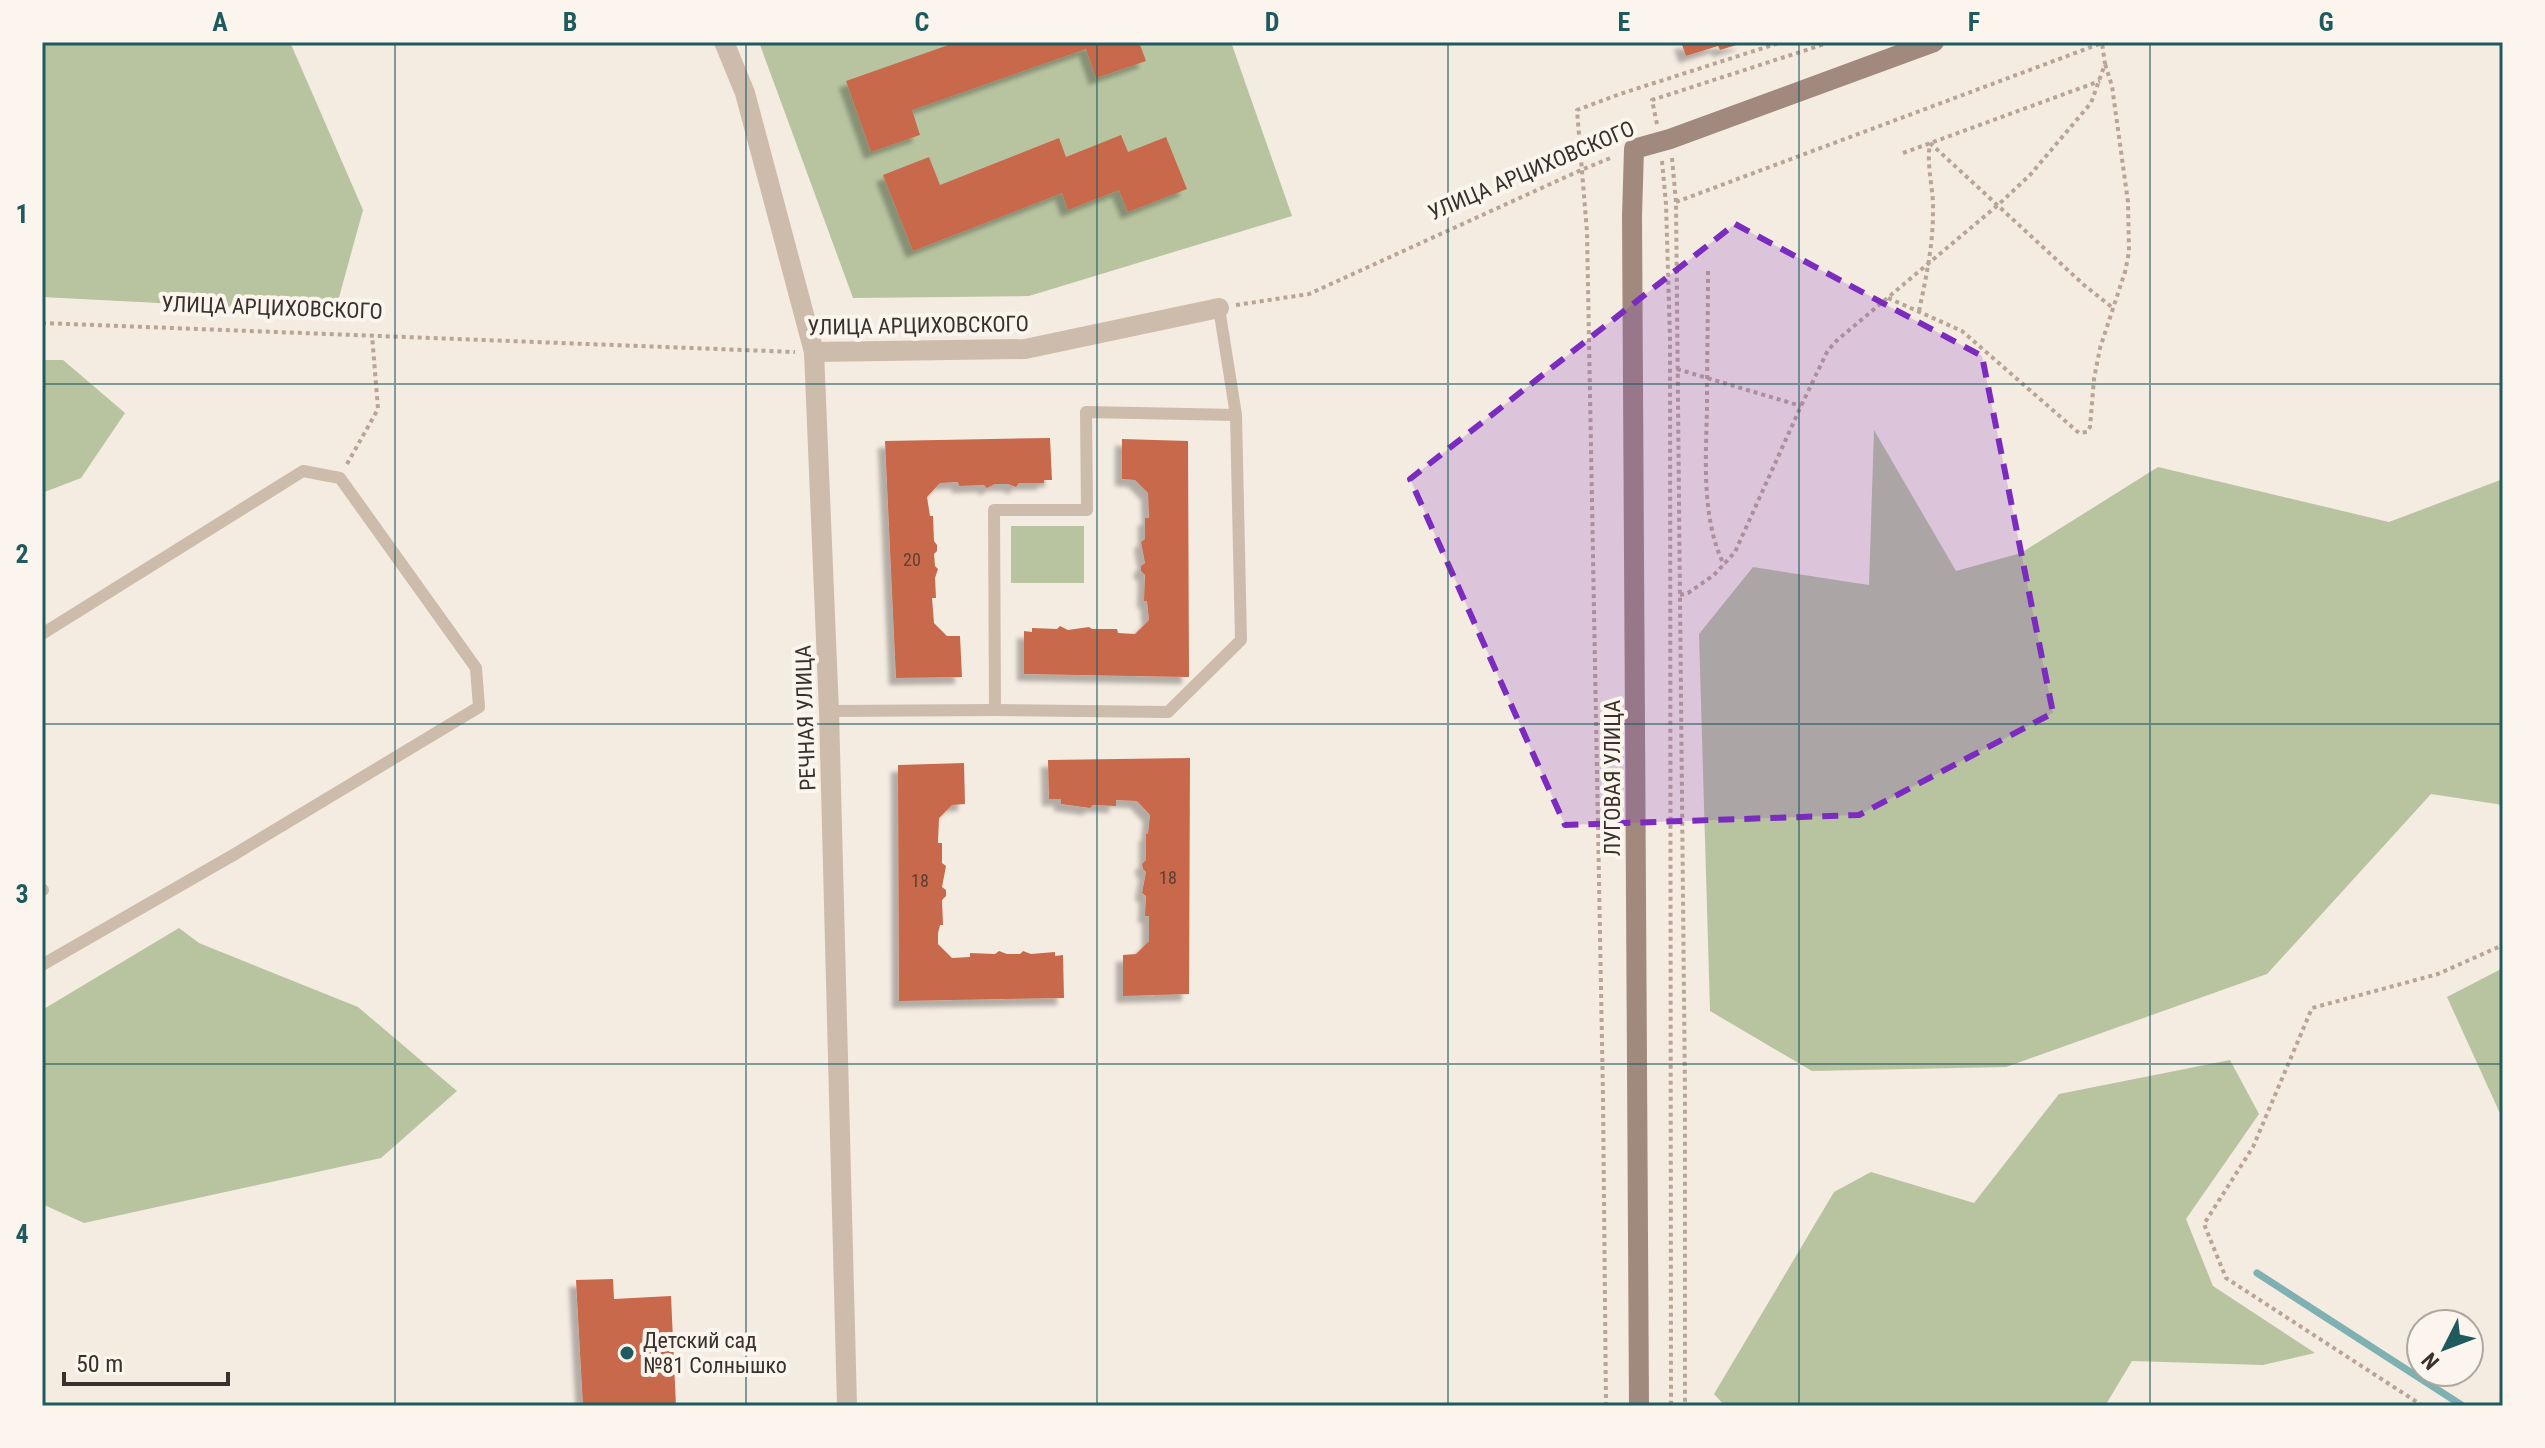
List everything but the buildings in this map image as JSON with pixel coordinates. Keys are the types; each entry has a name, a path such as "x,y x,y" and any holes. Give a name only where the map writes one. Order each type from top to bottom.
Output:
{"street":[{"name":"РЕЧНАЯ УЛИЦА","path":"724,42 745,93 814,352 829,711 847,1406"},
{"name":"УЛИЦА АРЦИХОВСКОГО","path":"1634,149 1666,141 1934,42"},
{"name":"ЛУГОВАЯ УЛИЦА","path":"1634,149 1639,1406"},
{"name":"УЛИЦА АРЦИХОВСКОГО","path":"814,352 1025,349 1219,308"}],"lane":[{"path":"829,711 1168,712 1241,640 1236,415 1219,308"},
{"path":"995,710 994,510 1087,510 1086,412 1236,415"},
{"path":"42,634 303,471 340,478 476,668 479,707 235,854 42,965"}],"path":[{"path":"1606,1406 1587,232 1577,110 1782,42"},
{"path":"1685,1406 1685,1079 1676,202 1666,141 1652,100 1831,42"},
{"path":"1676,202 2103,42 2105,64 2112,86 2130,228 2125,272 2100,348 2090,427 2084,434 2066,422 1962,331 1888,298"},
{"path":"1680,595 1696,588 1724,565 1743,539 1801,406 1835,342 2030,175 2085,111 2105,64"},
{"path":"1903,153 2100,81"},
{"path":"1666,141 1670,339 1671,1406"},
{"path":"1930,143 2113,308"},
{"path":"1919,312 1929,263 1933,209 1928,156 1930,143"},
{"name":"УЛИЦА АРЦИХОВСКОГО","path":"1219,308 1309,294 1581,170 1634,149"},
{"path":"1708,271 1708,502 1713,534 1724,565"},
{"name":"УЛИЦА АРЦИХОВСКОГО","path":"42,323 814,352"},
{"path":"340,478 378,409 372,335"},
{"path":"1677,369 1801,406"},
{"path":"2423,1406 2226,1278 2204,1224 2253,1147 2312,1008 2438,974 2503,945"}],"highlighted area":[{"path":"1735,224 1982,356 2053,713 1859,815 1565,825 1410,479"}],"green space":[{"path":"42,42 290,42 363,210 335,312 42,297"},
{"path":"759,42 1231,42 1292,216 1029,296 853,298"},
{"path":"42,360 63,360 125,413 81,478 42,493"},
{"path":"1874,430 1956,571 2021,553 2158,467 2389,522 2503,479 2503,805 2431,794 2267,974 2006,1067 1812,1071 1710,1011 1699,634 1753,567 1869,585"},
{"path":"1011,526 1084,526 1084,583 1011,583"},
{"path":"179,928 199,943 358,1007 457,1091 381,1158 84,1223 42,1204 42,1010"},
{"path":"2503,968 2503,1120 2447,997"},
{"path":"2230,1060 2259,1114 2186,1219 2213,1286 2315,1353 2263,1365 2132,1361 2105,1406 1725,1406 1714,1394 1834,1192 1871,1172 1974,1203 2059,1094"}],"waterway":[{"path":"2257,1273 2463,1406"}],"place":[{"name":"Детский сад №81 Солнышко","path":"627,1353"}]}
